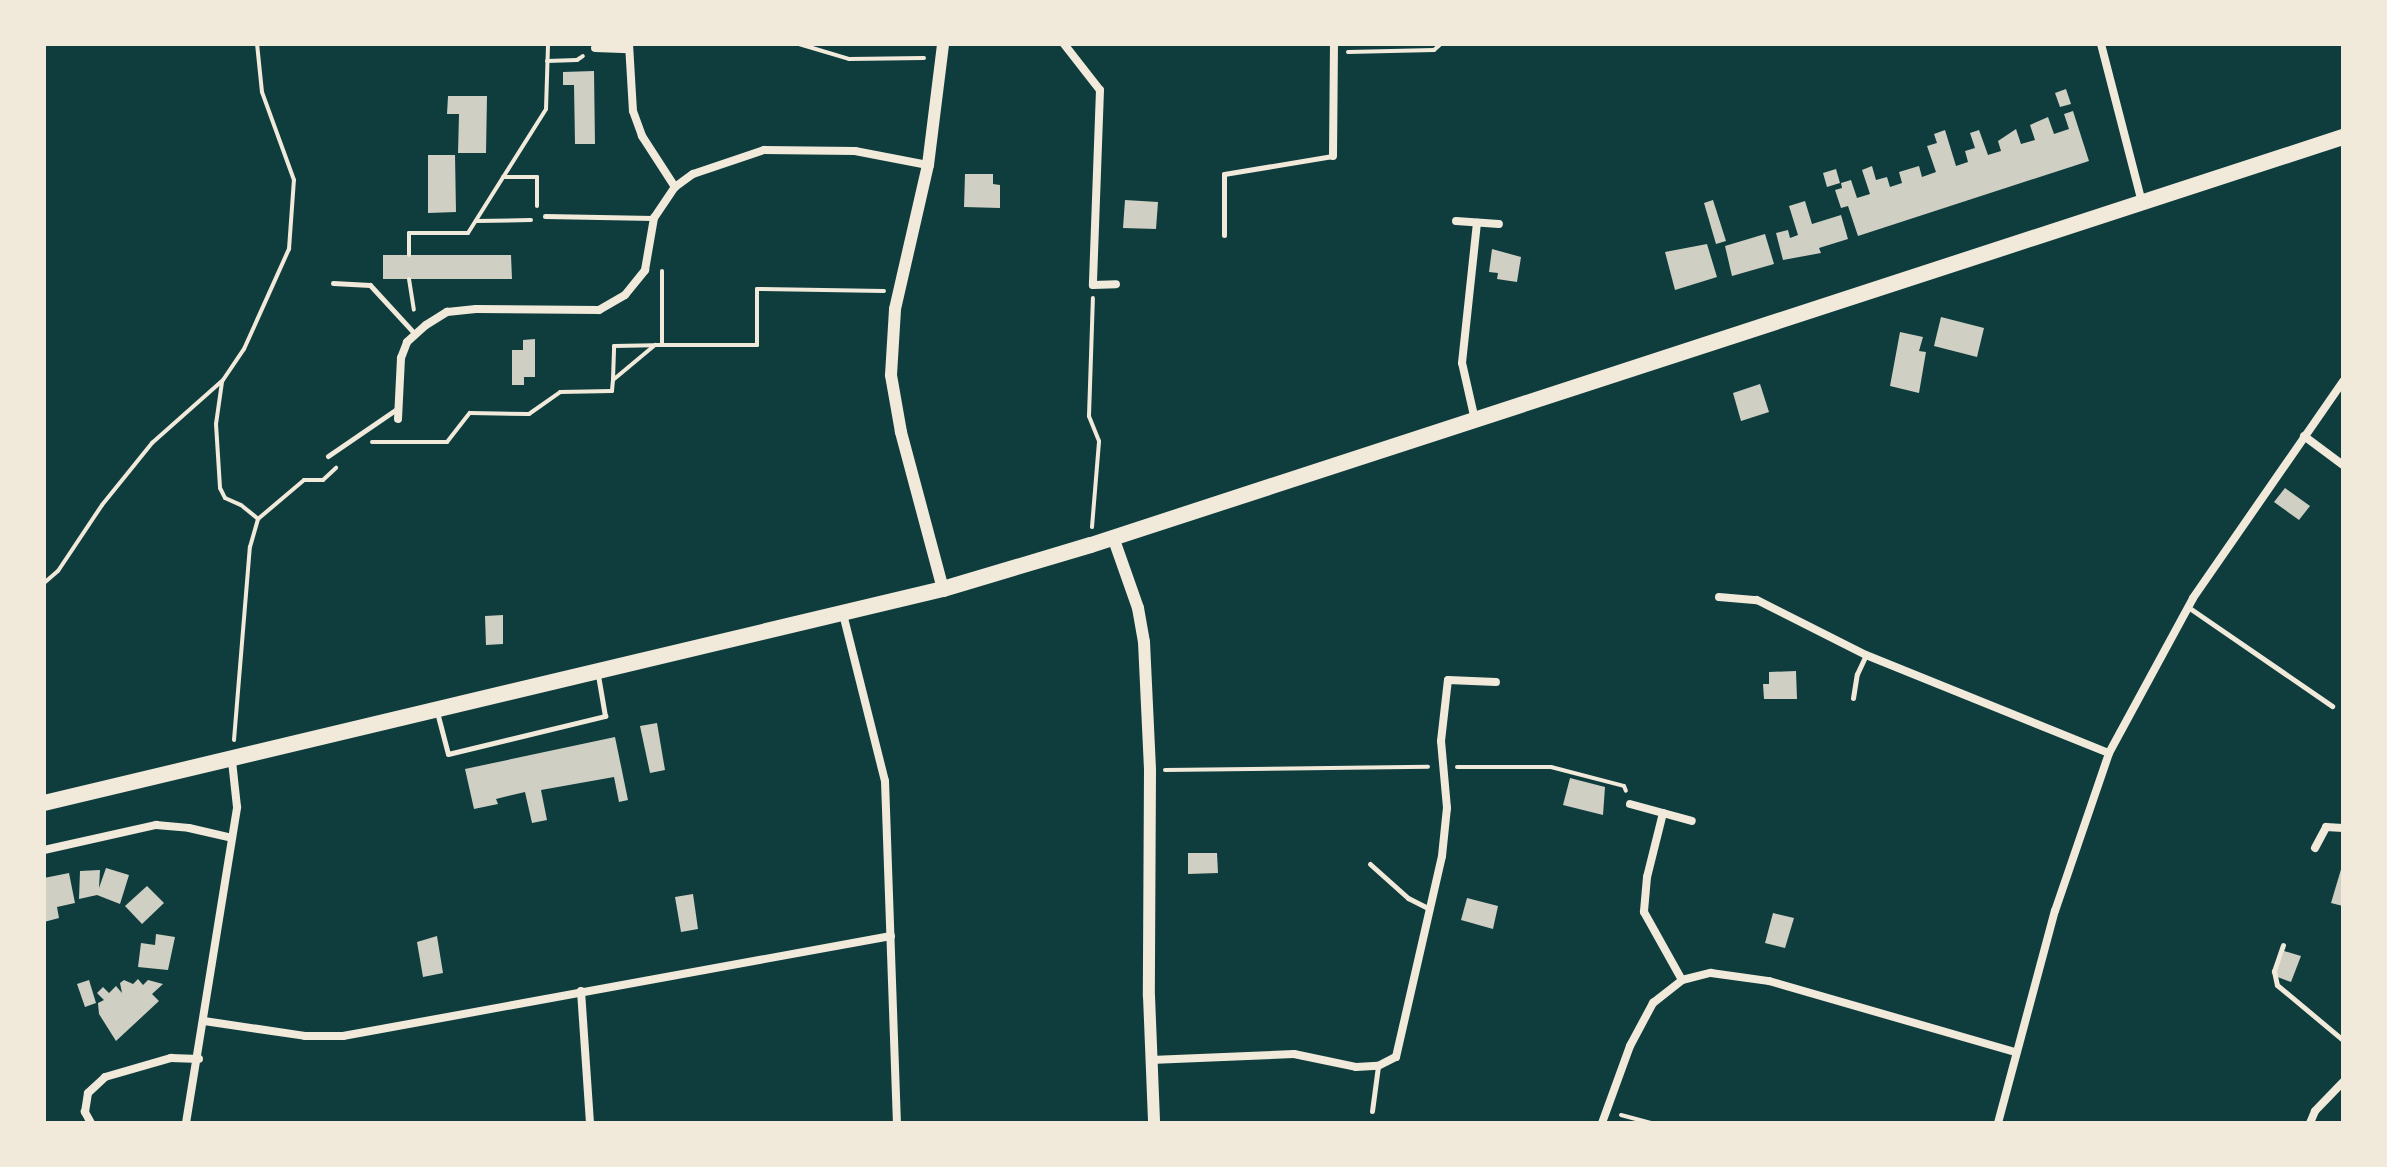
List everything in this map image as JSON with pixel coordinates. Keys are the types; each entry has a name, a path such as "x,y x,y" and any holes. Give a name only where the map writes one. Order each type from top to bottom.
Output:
{"main road":[{"path":"44,803 232,761 943,589 1091,545 2343,137"}],"street":[{"path":"943,44 928,165 899,291 891,375 901,432 943,589"},
{"path":"1064,44 1100,90 1093,285 1116,284"},
{"path":"2101,44 2142,202"},
{"path":"595,48 629,47 633,111 642,136 675,187"},
{"path":"1333,156 1334,48"},
{"path":"398,419 401,358 415,334 447,312 476,309 599,310 625,295 645,270 654,218 675,187 693,174 764,150 855,151 928,165"},
{"path":"1456,221 1499,224"},
{"path":"1475,420 1462,363 1477,223"},
{"path":"1998,1123 2055,911 2109,753 2188,607 2343,381"},
{"path":"2304,436 2343,465"},
{"path":"1113,537 1138,608 1144,642 1150,770 1154,1123"},
{"path":"1719,597 1757,600 1866,655 2109,753"},
{"path":"843,614 885,781 897,1123"},
{"path":"1151,1060 1294,1054 1356,1067 1378,1066 1396,1057 1442,856 1447,808 1441,741 1448,680 1496,682"},
{"path":"186,1123 199,1059 232,838 237,798 232,761"},
{"path":"1630,804 1692,821"},
{"path":"1663,813 1647,877 1644,912 1682,980"},
{"path":"44,850 156,825 232,838"},
{"path":"2315,848 2326,827 2343,828"},
{"path":"204,1021 305,1036 343,1036 891,936"},
{"path":"1602,1123 1630,1046 1653,1003 1682,980 1711,973 1769,981 2015,1052"},
{"path":"581,991 590,1123"},
{"path":"91,1123 85,1112 88,1093 105,1077 171,1058 199,1059"},
{"path":"2310,1123 2315,1111 2343,1082"}],"lane":[{"path":"1224,235 1224,174 1333,156"},
{"path":"545,216 654,218"},
{"path":"333,283 370,285 415,334"},
{"path":"328,456 398,408"},
{"path":"2188,607 2332,706"},
{"path":"1853,698 1857,674 1866,655"},
{"path":"437,711 448,754 605,716 598,673"},
{"path":"1370,864 1408,898 1430,909"},
{"path":"2283,945 2274,971 2277,985 2343,1040"},
{"path":"1372,1111 1378,1066"}],"path":[{"path":"44,583 58,571 102,505 152,443 223,380 260,316 289,249 294,215 294,180 262,92 257,44"},
{"path":"409,255 409,233 468,233 546,109 548,44"},
{"path":"799,44 849,59 942,58"},
{"path":"1334,48 1434,50 1441,44"},
{"path":"547,61 577,60 595,48"},
{"path":"475,221 538,220 537,177 503,177"},
{"path":"650,241 662,257 662,345"},
{"path":"409,279 412,307 426,325"},
{"path":"1091,545 1099,441 1089,416 1093,285"},
{"path":"398,419 368,442 447,442 470,413 529,414 560,392 612,391 614,346 757,345 757,289 899,291"},
{"path":"613,380 655,345"},
{"path":"223,380 216,424 220,488 225,498 241,505 258,519"},
{"path":"232,761 249,557 258,519 304,480 323,480 346,460"},
{"path":"1150,770 1551,767 1624,786 1630,804"},
{"path":"1607,1112 1651,1123"}],"building":[{"path":"594,71 595,144 575,144 574,85 563,85 563,72"},
{"path":"2066,89 2071,104 2060,107 2055,93"},
{"path":"448,96 487,96 486,153 458,153 459,114 447,114"},
{"path":"2073,111 2089,161 1858,236 1848,206 1841,208 1835,190 1842,188 1841,183 1851,180 1857,198 1870,194 1862,170 1872,166 1876,180 1887,177 1890,187 1902,183 1899,172 1919,166 1922,177 1936,172 1927,146 1937,143 1934,134 1945,130 1956,166 1968,162 1965,151 1975,148 1970,133 1979,130 1988,155 2001,151 1998,141 2016,129 2021,144 2035,140 2030,125 2048,117 2054,134 2069,129 2064,114"},
{"path":"428,155 455,155 456,212 428,213"},
{"path":"1836,169 1840,183 1827,187 1823,173"},
{"path":"965,174 993,174 993,184 1000,185 1000,208 964,207"},
{"path":"1125,200 1158,202 1156,229 1123,228"},
{"path":"1713,200 1726,241 1716,244 1704,203"},
{"path":"1805,201 1812,224 1841,215 1848,239 1819,248 1821,253 1783,260 1776,233 1788,230 1790,238 1798,235 1789,206"},
{"path":"1765,234 1774,264 1732,276 1725,246"},
{"path":"1707,244 1717,277 1675,290 1665,252"},
{"path":"1492,249 1521,257 1517,282 1497,279 1498,273 1489,272"},
{"path":"383,255 511,255 512,279 383,279"},
{"path":"1941,317 1984,328 1977,357 1934,346"},
{"path":"1900,332 1923,337 1919,351 1926,352 1919,393 1890,386"},
{"path":"535,339 535,377 524,377 524,385 512,385 512,350 523,350 523,340"},
{"path":"1760,384 1769,412 1741,421 1733,393"},
{"path":"2285,488 2310,506 2299,520 2274,502"},
{"path":"503,615 503,644 486,645 485,616"},
{"path":"1796,671 1797,699 1764,699 1763,684 1769,684 1769,672"},
{"path":"657,723 665,770 650,773 640,726"},
{"path":"615,737 628,800 619,802 614,777 541,790 547,820 532,823 525,792 496,799 498,804 474,809 465,769"},
{"path":"1570,778 1605,787 1603,815 1563,805"},
{"path":"1188,853 1217,853 1218,873 1188,874"},
{"path":"2343,866 2343,906 2331,903"},
{"path":"106,868 129,875 120,904 97,895 79,899 80,871 100,870 99,888"},
{"path":"69,873 75,903 57,907 59,918 44,922 44,878"},
{"path":"147,886 164,903 142,924 125,906"},
{"path":"693,894 698,929 681,932 675,897"},
{"path":"1467,898 1498,906 1493,929 1461,920"},
{"path":"1773,913 1794,918 1785,948 1765,943"},
{"path":"156,934 175,937 168,970 138,967 141,943 155,945"},
{"path":"437,936 443,973 423,977 417,942"},
{"path":"2284,951 2301,956 2291,982 2275,976"},
{"path":"138,979 143,985 148,980 163,984 152,994 159,1001 116,1041 99,1014 98,1003 104,1000 97,993 103,987 109,993 116,986 122,993 120,983 124,980 133,984"},
{"path":"89,980 96,1003 85,1007 77,984"}]}
